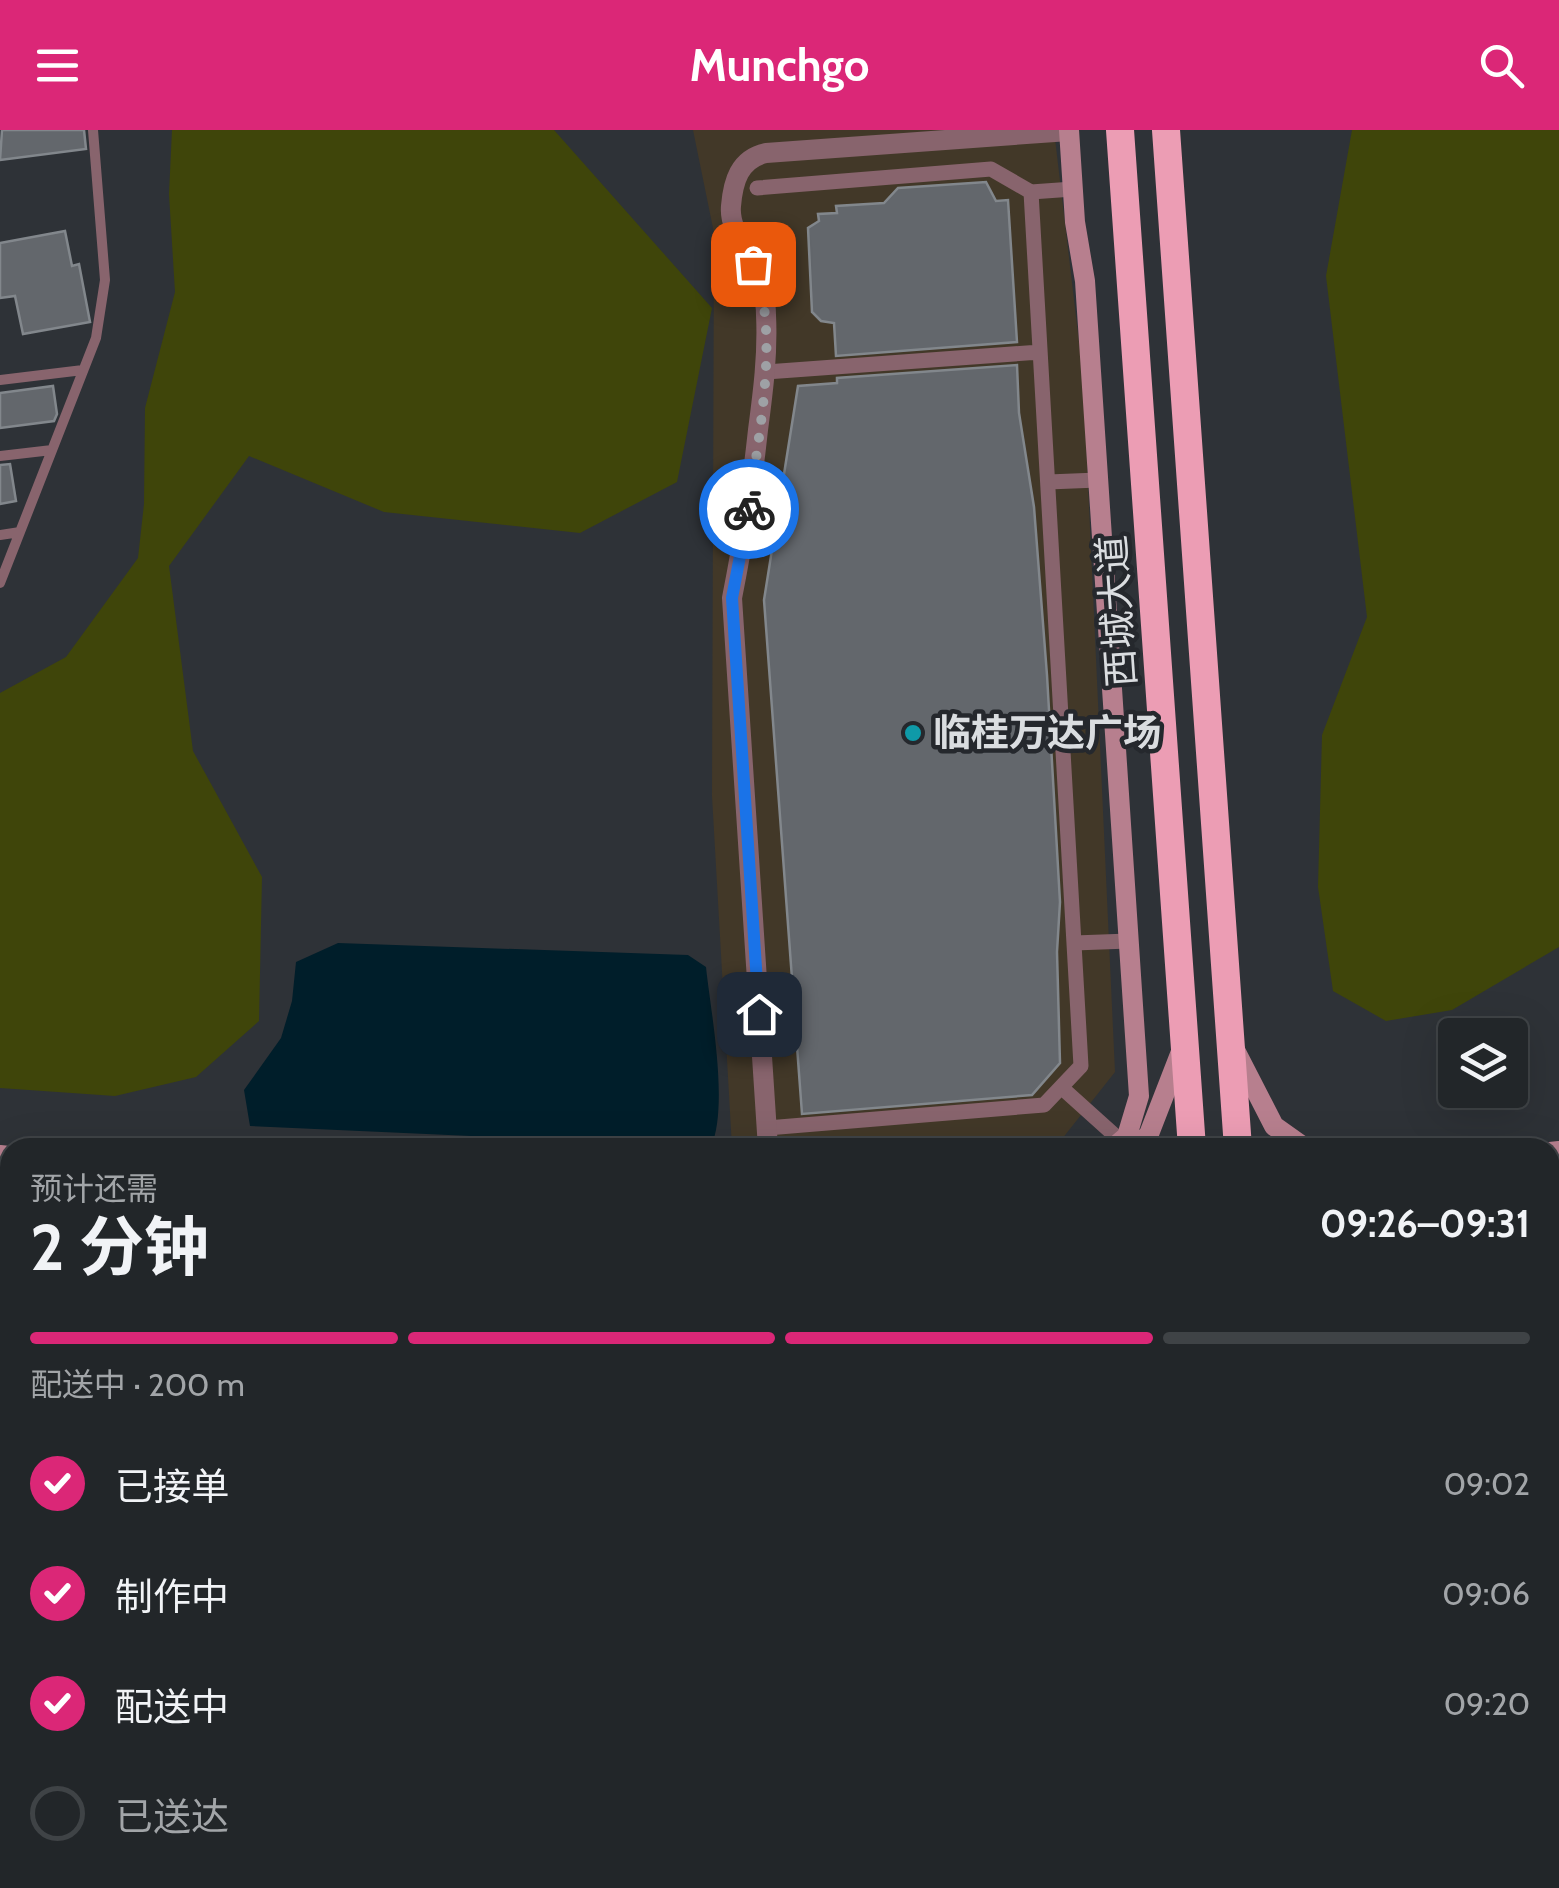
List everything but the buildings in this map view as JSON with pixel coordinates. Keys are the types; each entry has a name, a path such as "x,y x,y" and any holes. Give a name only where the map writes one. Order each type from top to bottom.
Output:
{"highway":[{"name":"西城大道","path":"1120,130 1191,1138"},
{"path":"1166,130 1237,1138"}],"main road":[{"path":"1069,131 1075,222 1085,281 1139,1096 1126,1138"},
{"path":"1230,1040 1274,1126 1291,1138"},
{"path":"1139,1138 1148,1134 1185,1042"}],"street":[{"path":"1031,192 1081,1066 1044,1105 768,1138 732,598 748,513 766,372 765,302 759,277 730,212 736,178 750,158 766,153 1069,131"},
{"path":"757,188 991,169 1031,192 1073,189"},
{"path":"766,372 1040,352"},
{"path":"1048,482 1098,480"},
{"path":"1074,944 1129,941"},
{"path":"1062,1087 1117,1138"}],"lane":[{"path":"0,583 96,338 105,280 93,130"},
{"path":"0,380 83,370"},
{"path":"0,456 52,450"},
{"path":"0,534 20,532"}],"shaded area":[{"name":"临桂万达广场","path":"693,130 1054,130 1083,376 1115,1072 1063,1138 731,1138 712,796 714,233"}],"green space":[{"path":"172,130 554,130 712,308 677,482 580,533 384,512 249,456 169,566 193,751 262,877 259,1021 196,1077 115,1096 0,1088 0,693 66,657 138,558 144,504 145,408 175,292 169,194"},
{"path":"1352,130 1559,130 1559,947 1452,1010 1386,1021 1333,991 1318,887 1322,735 1367,617 1326,276"}],"water":[{"path":"338,943 688,955 706,967 719,1084 714,1138 513,1138 250,1126 244,1090 281,1038 292,1001 296,962"}],"way so far":[{"path":"749,509 766,366 765,302 753,264"}],"place":[{"name":"临桂万达广场","path":"913,733"}],"route":[{"path":"749,509 732,598 759,1014"}]}
